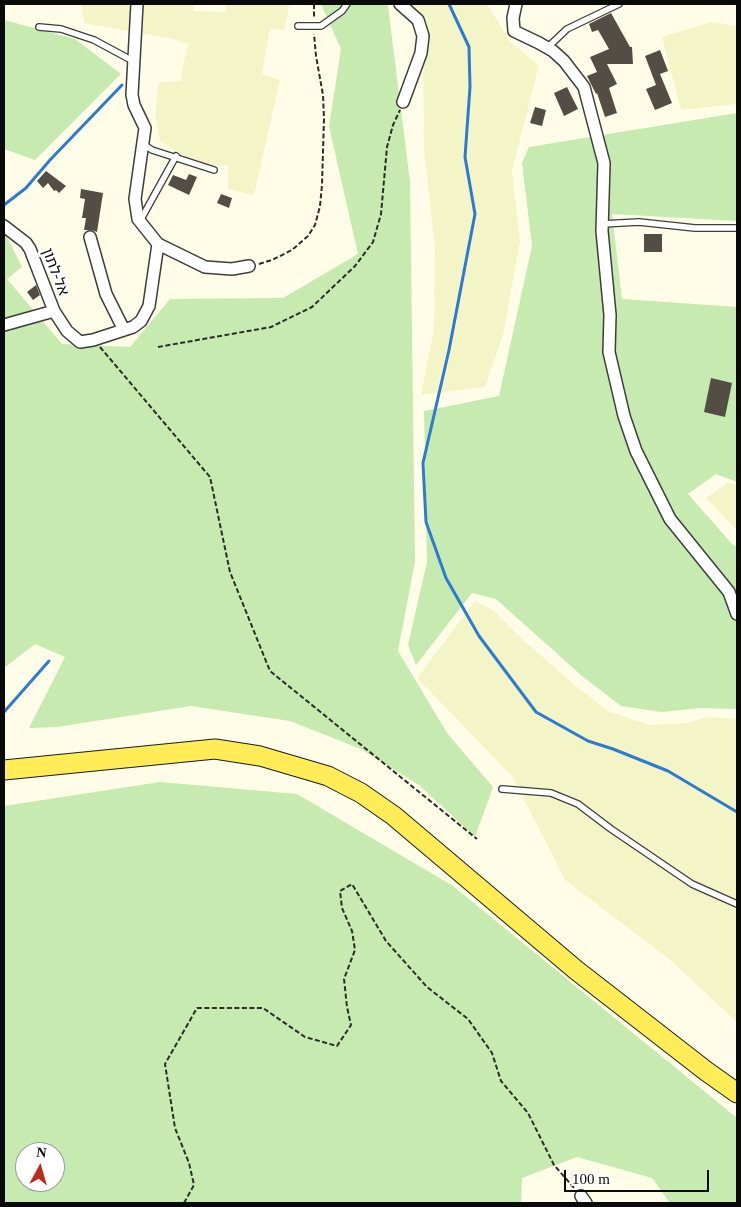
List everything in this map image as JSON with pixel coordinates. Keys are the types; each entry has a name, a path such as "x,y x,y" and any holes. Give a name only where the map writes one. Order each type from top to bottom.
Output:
{"main road":[{"path":"4,770 215,749 260,756 328,776 361,793 394,816 576,970 737,1093"}],"street":[{"path":"137,4 132,95 134,105 145,128 135,199 135,208 140,221 158,244 205,267 232,269 249,266"},
{"path":"400,4 418,20 423,36 421,53 403,102"},
{"path":"516,4 513,18 514,31 548,48 564,61 584,87 604,163 602,224 610,315 609,352 624,416 636,451 670,520 729,592 737,614"},
{"name":"אל-לתון","path":"4,226 26,243 30,249 54,311 67,331 80,342 93,340"},
{"path":"90,237 106,294 124,330"},
{"path":"93,340 133,327 141,321 149,306 158,244"},
{"path":"4,325 54,311"}],"lane":[{"path":"298,26 321,26 342,11 347,4"},
{"path":"548,48 567,29 619,4"},
{"path":"39,27 61,29 94,40 134,61"},
{"path":"143,144 152,150 176,156 214,170"},
{"path":"140,221 176,156"},
{"path":"602,224 639,222 695,228 737,228"},
{"path":"502,789 551,793 578,804 611,829 692,884 737,904"}],"path":[{"path":"249,266 272,260 292,250 308,236 315,225 320,206 324,119 323,96 316,56 314,4"},
{"path":"158,347 271,327 312,307 355,266 373,242 381,214 387,146 393,125 403,102"},
{"path":"93,340 210,477 230,572 270,670 477,839"},
{"path":"184,1203 194,1185 189,1163 175,1128 165,1064 196,1008 263,1008 305,1038 337,1046 351,1025 344,979 355,950 352,931 342,908 340,891 352,884 386,941 427,987 468,1019 492,1053 501,1081 528,1113 554,1165 584,1200"}],"green space":[{"path":"81,4 194,4 193,11 226,12 226,4 290,4 284,30 270,29 262,74 280,80 254,195 228,189 228,165 214,166 191,160 160,141 155,114 159,82 180,81 188,44 173,39 84,23"},
{"path":"321,4 386,4 388,6 410,182 415,561 398,651 447,733 493,787 475,837 419,785 361,749 290,721 191,706 57,727 29,728 65,657 35,644 4,668 4,237 6,235 22,267 7,279 62,344 130,347 170,299 283,298 358,254 329,126 341,49"},
{"path":"411,4 487,4 510,42 539,65 512,171 520,241 503,335 485,387 421,395 434,328 435,249 424,149 423,55"},
{"path":"4,20 75,39 121,74 35,160 4,149"},
{"path":"711,22 737,26 737,104 681,110 662,37"},
{"path":"737,113 737,221 612,214 622,299 737,307 737,482 716,474 688,494 732,544 737,547 737,709 700,708 661,712 621,706 582,676 496,599 472,593 416,665 408,645 427,562 424,411 499,396 532,246 522,163 529,147"},
{"path":"727,483 737,484 737,530 706,498"},
{"path":"475,601 494,611 522,639 577,687 610,712 650,725 688,723 706,717 737,719 737,1022 669,959 565,880 512,776 417,678"},
{"path":"160,782 297,794 453,886 737,1118 737,1203 670,1203 652,1178 577,1157 522,1178 521,1203 4,1203 4,806"}],"building":[{"path":"611,13 630,47 632,47 633,64 607,64 617,84 609,88 617,113 605,117 597,93 587,76 597,72 590,57 609,49 598,30 592,32 589,24"},
{"path":"660,50 668,71 660,74 672,103 655,110 646,89 656,85 645,56"},
{"path":"567,87 578,109 564,116 554,93"},
{"path":"535,107 546,110 542,126 530,123"},
{"path":"46,171 66,186 59,193 56,190 54,191 48,183 43,188 37,181"},
{"path":"189,174 197,177 189,195 168,185 173,175 186,180"},
{"path":"81,189 103,193 97,232 84,230 86,218 82,218 85,199 80,198"},
{"path":"221,194 232,198 229,208 217,203"},
{"path":"644,234 662,234 662,252 644,252"},
{"path":"36,285 40,295 33,300 27,292"},
{"path":"711,378 732,383 725,417 704,412"}],"waterway":[{"path":"449,4 469,47 470,87 465,157 475,214 449,350 423,463 426,522 446,578 479,636 536,712 588,741 668,771 737,812"},
{"path":"4,205 26,188 50,160 122,85"},
{"path":"4,712 49,661"}]}
